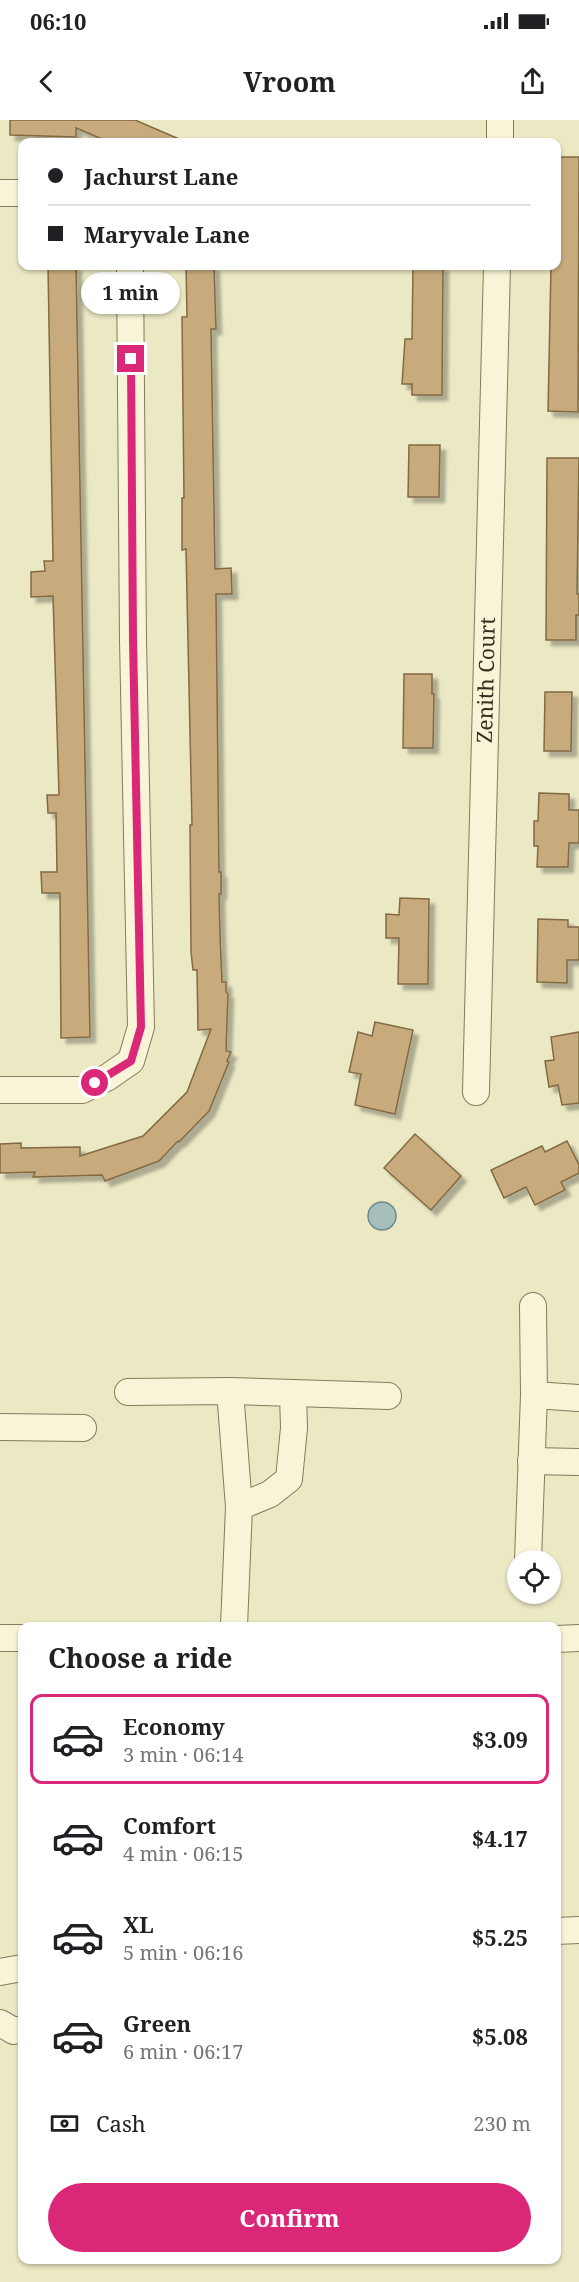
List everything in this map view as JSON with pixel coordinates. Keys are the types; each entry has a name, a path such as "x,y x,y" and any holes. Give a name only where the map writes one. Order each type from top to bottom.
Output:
{"street":[{"path":"500,120 500,138"},
{"path":"0,193 18,193"},
{"path":"0,1090 82,1089 108,1077 131,1061 141,1027 133,652 130,270"},
{"name":"Zenith Court","path":"476,1092 497,270"},
{"path":"528,1550 534,1395 533,1306"},
{"path":"230,1391 239,1507 234,1622"},
{"path":"128,1392 230,1391 388,1396"},
{"path":"239,1507 270,1494 289,1479 294,1428 293,1394"},
{"path":"534,1395 579,1398"},
{"path":"0,1427 83,1428"},
{"path":"531,1461 579,1462"},
{"path":"0,1638 18,1638"},
{"path":"561,1639 579,1638"},
{"path":"561,1931 579,1930"},
{"path":"0,1972 18,1969"},
{"path":"0,2023 14,2031 18,2030"}],"water":[{"path":"382,1202 392,1206 396,1216 392,1226 382,1230 372,1226 368,1216 372,1206"}],"building":[{"path":"10,120 135,120 177,138 100,138 76,128 76,137 10,135"},
{"path":"561,157 579,157 578,412 548,411 551,270 561,270"},
{"path":"48,270 76,270 90,1037 61,1038 60,893 42,893 41,872 57,872 56,813 48,813 47,795 59,795 53,596 31,597 31,572 45,571 44,561 53,561"},
{"path":"186,270 214,270 216,329 211,329 215,569 231,568 232,594 216,594 220,935 222,982 226,982 228,994 226,1051 231,1052 227,1061 229,1062 209,1111 159,1161 105,1181 102,1175 33,1177 35,1172 0,1173 0,1144 21,1143 21,1148 80,1147 80,1156 143,1136 187,1092 211,1029 198,1030 197,970 193,970 191,952 190,825 192,825 186,549 182,550 182,498 184,498 182,317 187,317"},
{"path":"413,270 443,270 442,395 412,395 412,384 402,384 405,339 412,339"},
{"path":"409,445 440,445 439,497 408,497"},
{"path":"547,458 579,458 577,594 579,594 579,615 576,615 576,640 546,640"},
{"path":"404,674 432,674 433,748 403,748"},
{"path":"545,692 572,692 571,751 544,751"},
{"path":"539,793 569,794 569,810 579,810 579,843 569,843 568,867 537,867 538,846 534,846 534,821 538,821"},
{"path":"400,898 429,899 428,984 398,984 399,938 386,938 386,914 399,915"},
{"path":"538,919 568,920 568,927 579,927 579,960 567,960 567,983 537,982"},
{"path":"375,1022 413,1030 395,1114 355,1105 361,1074 349,1072 358,1032 372,1036"},
{"path":"579,1032 579,1103 562,1105 558,1085 549,1087 545,1061 554,1060 551,1037"},
{"path":"415,1134 461,1176 431,1210 384,1168"},
{"path":"567,1141 579,1165 579,1173 561,1182 565,1190 535,1205 526,1187 504,1198 491,1170 542,1146 545,1152"}],"route":[{"path":"95,1083 131,1061 141,1027 133,640 131,359"}]}
